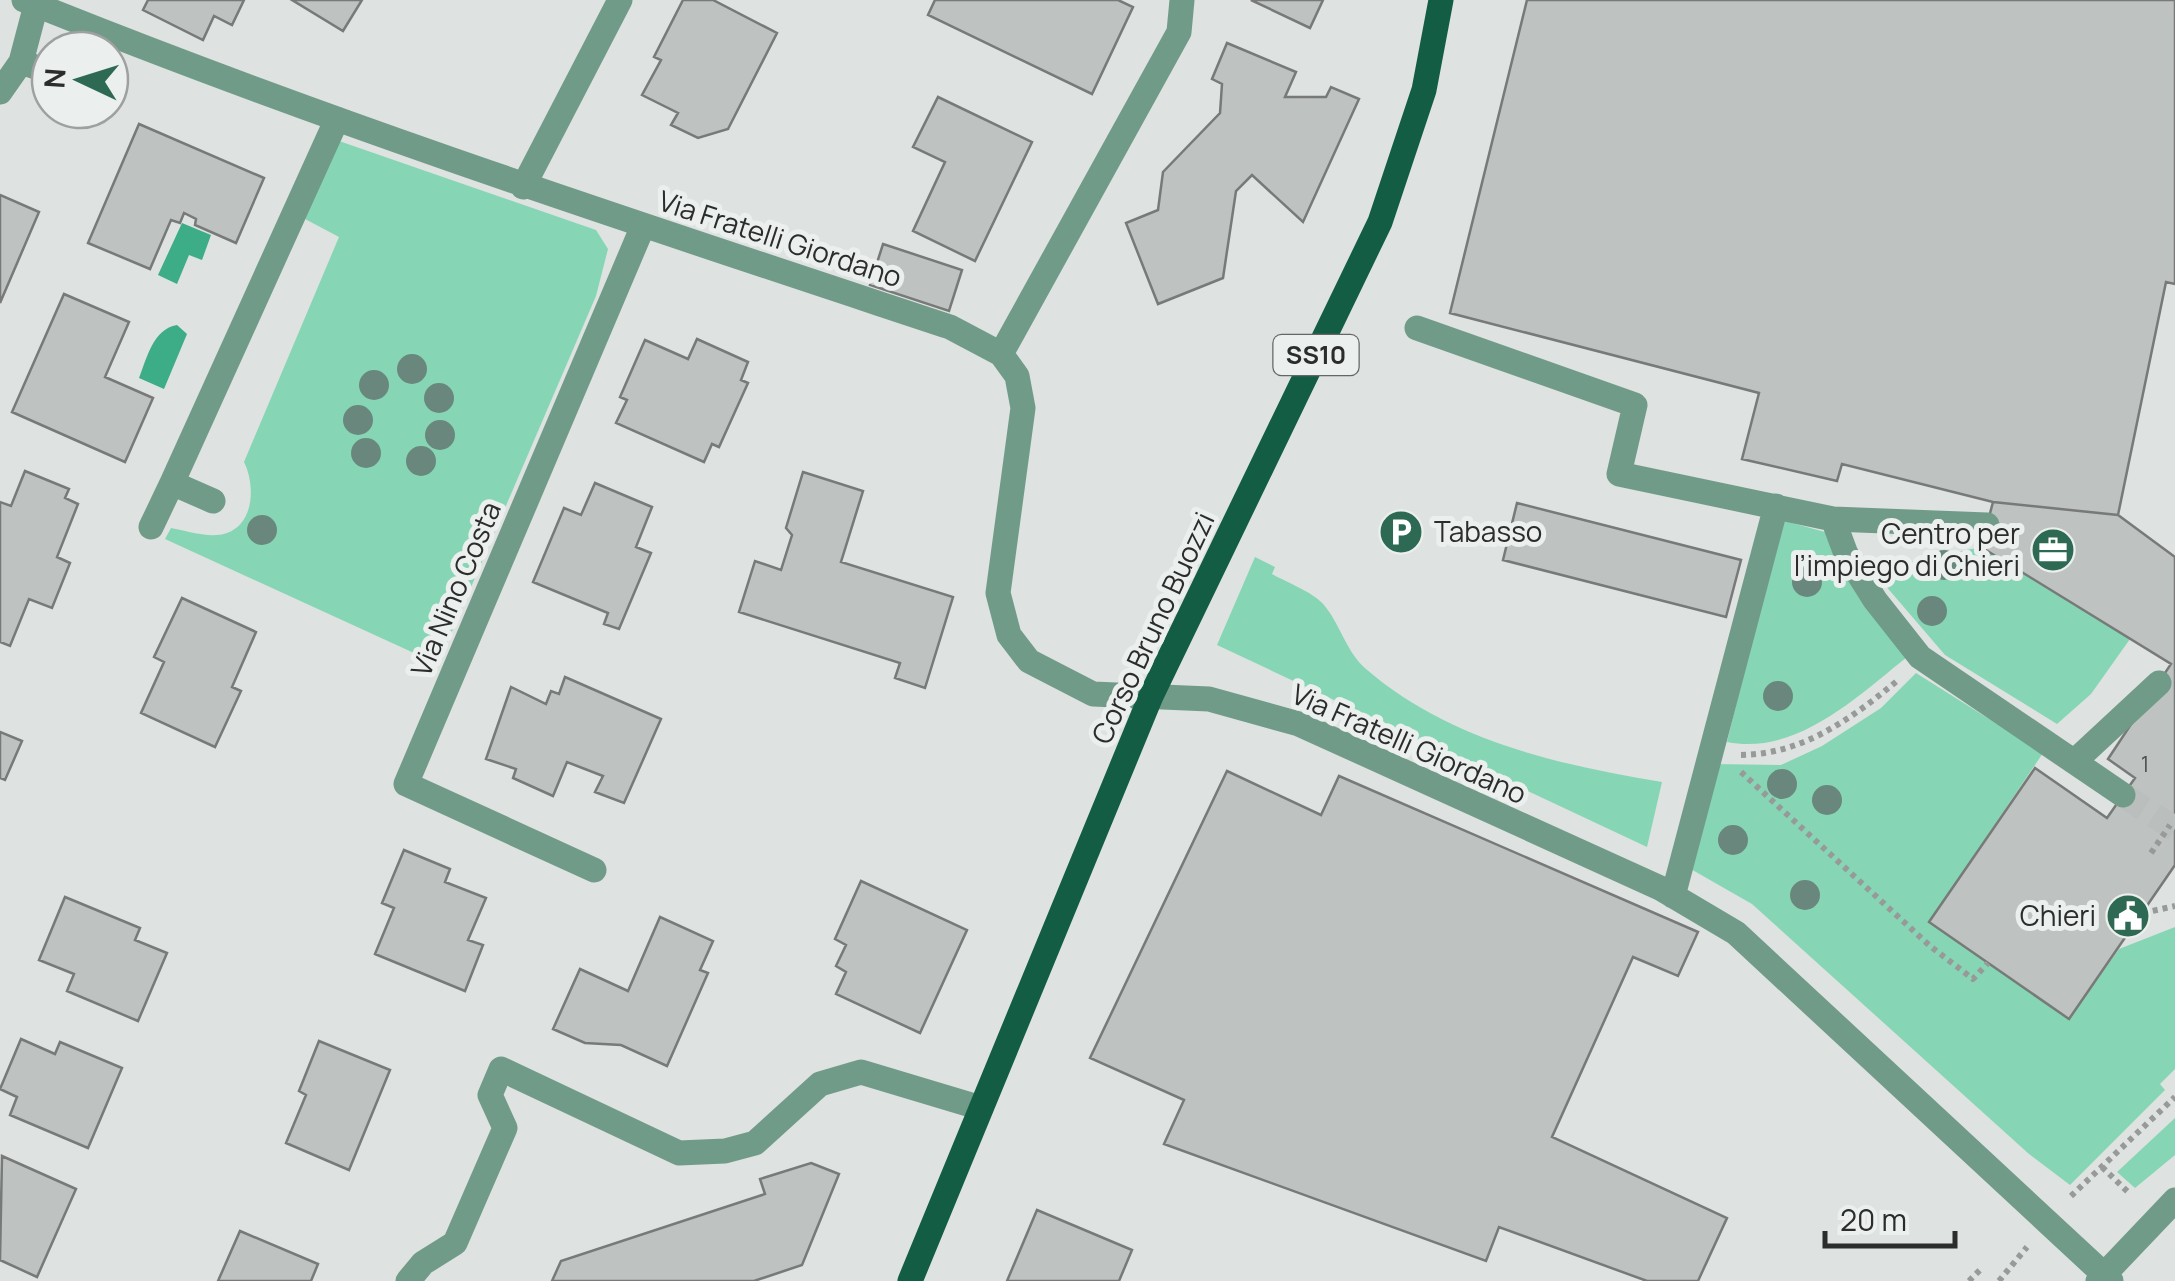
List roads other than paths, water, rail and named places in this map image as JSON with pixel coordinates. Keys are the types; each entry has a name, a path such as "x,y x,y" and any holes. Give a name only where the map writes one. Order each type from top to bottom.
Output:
{"main road":[{"name":"Corso Bruno Buozzi","path":"910,1281 1151,696 1380,222 1424,90 1441,0"}],"street":[{"path":"522,186 620,0"},
{"path":"1001,354 1180,32 1182,0"},
{"path":"0,92 21,62 30,2"},
{"name":"Via Fratelli Giordano","path":"30,2 202,72 522,186 950,327 1001,354 1017,376 1024,408 998,592 1009,635 1029,661 1093,694 1209,699 1299,724 1673,896 1736,933 2104,1280"},
{"path":"21,62 30,65"},
{"path":"151,527 337,119"},
{"name":"Via Nino Costa","path":"594,870 406,784 643,226"},
{"path":"1417,328 1635,406 1619,474 1833,518 1987,525"},
{"path":"172,483 213,501"},
{"path":"1673,896 1716,756 1776,506"},
{"path":"1833,518 1846,554 1875,600 1920,657 2124,795"},
{"path":"2074,762 2159,683"},
{"path":"408,1281 423,1263 454,1242 505,1128 490,1095 501,1069 679,1154 725,1151 755,1143 820,1084 861,1072 981,1108"},
{"path":"2104,1280 2175,1200"}],"tunnel":[{"path":"2123,795 2175,829"}],"place":[{"name":"Tabasso","path":"1401,532"},
{"name":"Centro per l’impiego di Chieri","path":"2053,550"},
{"name":"Chieri","path":"2128,916"}]}
